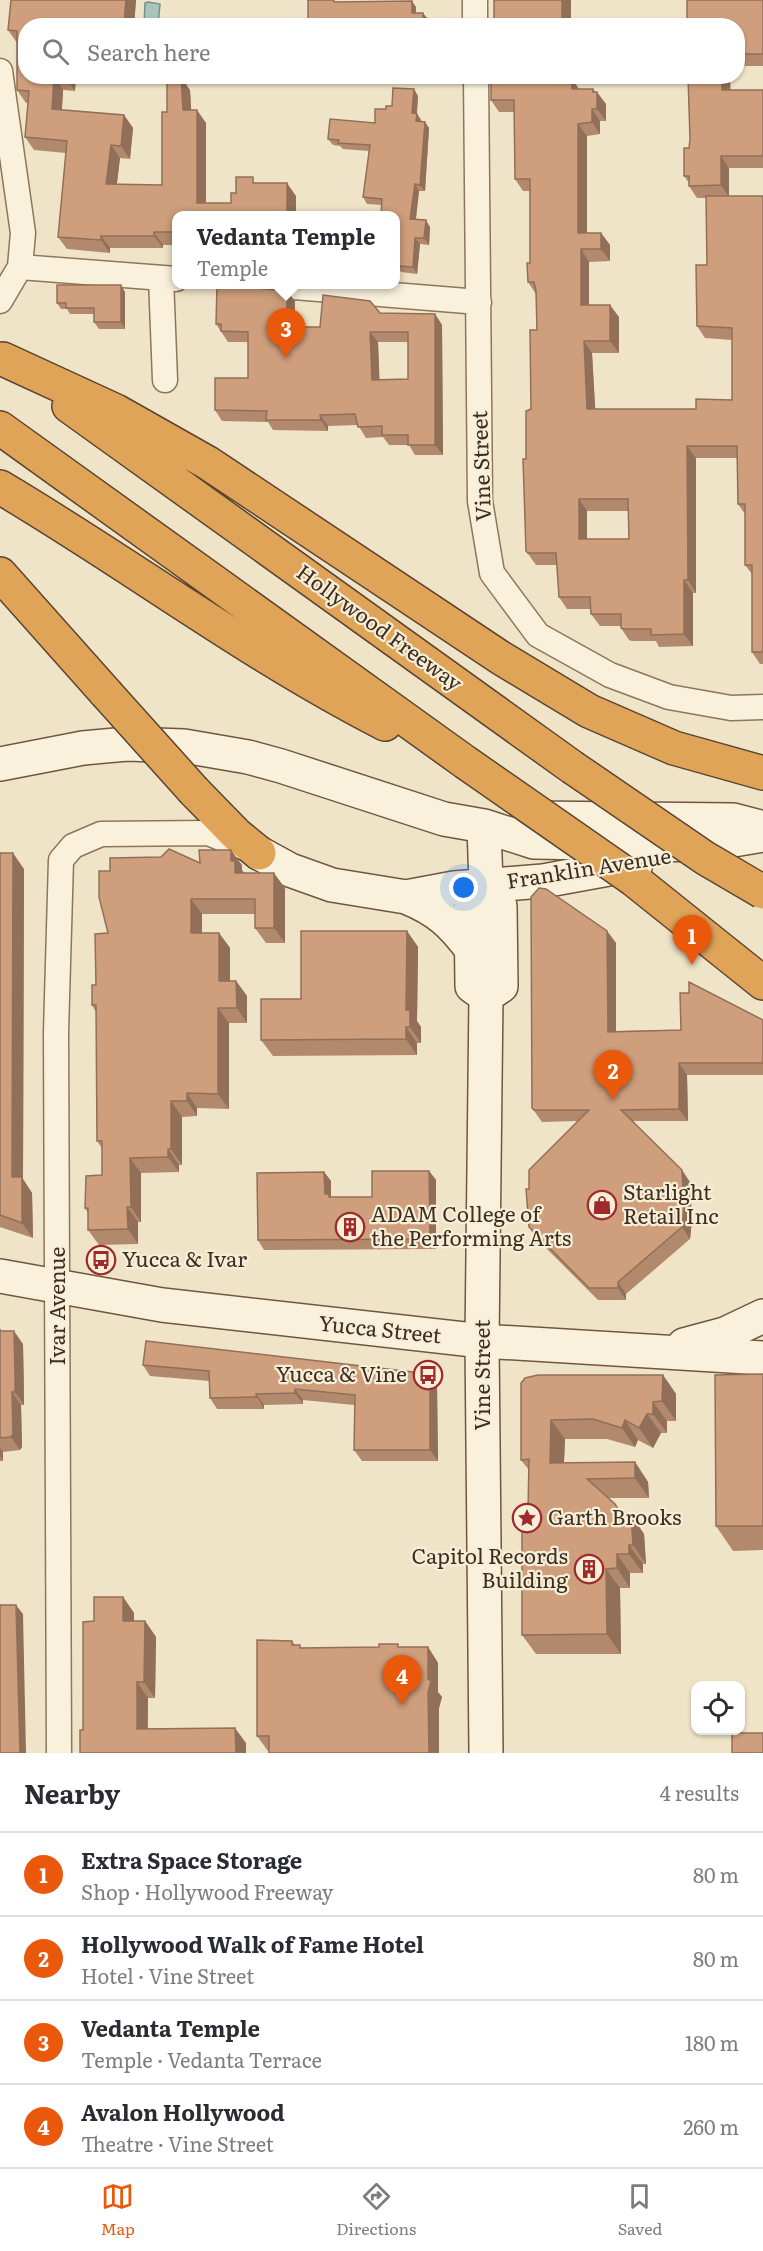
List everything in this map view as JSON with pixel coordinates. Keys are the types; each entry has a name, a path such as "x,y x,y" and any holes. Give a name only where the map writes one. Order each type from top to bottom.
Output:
{"highway":[{"name":"Hollywood Freeway","path":"2,358 572,767 668,833 763,892"},
{"path":"2,358 116,411 208,463 501,658 589,711 674,748 763,773"},
{"path":"0,428 465,762 633,879 763,958"},
{"path":"0,487 322,692 465,762"},
{"path":"0,574 194,791 223,822 259,853"},
{"path":"633,879 763,983"}],"main road":[{"name":"Franklin Avenue","path":"0,764 83,748 127,744 184,746 248,757 444,819 484,826 534,842 704,845 763,835"},
{"name":"Franklin Avenue","path":"484,826 534,817 733,820 763,827"},
{"path":"484,826 486,885 500,906 501,986 486,996 472,986 471,906 486,885"},
{"name":"Franklin Avenue","path":"259,853 290,870 332,885 406,897 486,885 543,880 671,858 704,845"},
{"path":"406,897 432,907 442,915 472,950"},
{"name":"Vine Street","path":"486,996 482,1341 486,1753"},
{"name":"Yucca Street","path":"0,1276 162,1305 482,1341 763,1358"},
{"path":"620,1350 673,1348 725,1334 763,1316"}],"street":[{"path":"475,0 475,18"},
{"path":"0,71 23,233 20,267 0,302"},
{"name":"Vine Street","path":"476,84 480,501 492,573 538,635 610,675 669,697 731,708 763,707"},
{"path":"20,267 169,278 165,380"},
{"path":"309,289 479,302"},
{"name":"Franklin Avenue","path":"61,860 72,846 101,834 208,833 259,853"},
{"name":"Ivar Avenue","path":"59,1753 59,1287 56,1032 61,860"}],"water":[{"path":"145,3 160,4 159,18 144,18"}],"building":[{"path":"11,0 126,0 124,18 18,18 18,84 54,84 52,109 124,115 121,146 111,145 106,184 162,185 162,112 167,112 167,84 181,84 183,110 197,110 197,203 231,203 231,193 236,193 236,177 253,177 253,183 287,183 287,211 172,211 172,232 154,232 154,236 101,236 101,240 58,237 67,141 25,137 29,91 17,90 17,31 8,30"},
{"path":"308,0 412,1 412,13 423,13 423,18 308,18"},
{"path":"494,0 562,0 562,18 494,18"},
{"path":"687,0 763,0 763,54 745,54 745,18 687,18"},
{"path":"491,84 572,84 572,89 593,89 593,92 597,92 597,109 592,109 592,122 578,124 578,233 601,233 601,249 581,249 581,305 610,305 610,341 584,341 587,409 696,409 696,399 732,400 732,328 697,326 696,265 707,265 706,196 763,196 763,652 752,652 752,565 745,565 745,504 738,504 737,446 687,446 688,580 684,580 684,634 651,635 651,629 621,628 621,614 591,614 590,597 559,597 556,553 528,553 526,551 523,459 526,459 526,411 531,409 530,330 537,330 536,291 534,282 528,282 527,263 530,263 530,179 515,179 514,100 491,100","holes":["579,499 628,499 629,539 579,539"]},
{"path":"688,84 722,84 722,90 763,90 763,156 721,156 721,185 689,186 689,176 684,176 684,148 689,148"},
{"path":"393,88 414,89 412,113 417,114 416,121 425,122 420,185 415,184 410,219 426,220 424,238 415,238 413,267 400,266 400,211 381,211 382,199 363,197 370,145 338,143 339,140 328,139 330,119 375,123 375,109 386,109 386,106 392,106"},
{"path":"57,285 121,285 121,322 94,322 94,308 66,308 66,303 57,303"},
{"path":"217,289 287,291 287,327 320,327 323,295 370,301 380,313 435,314 435,445 408,445 408,435 382,435 382,426 358,427 355,414 320,415 321,420 266,420 267,411 215,410 215,378 248,378 248,332 221,331 221,324 216,324","holes":["370,332 408,332 408,379 372,380"]},
{"path":"169,849 200,863 199,850 231,850 231,861 235,861 235,873 274,873 274,928 255,928 255,899 191,899 191,933 219,933 219,981 236,981 237,1008 218,1008 218,1094 187,1093 187,1101 171,1101 171,1149 168,1149 168,1157 130,1158 131,1207 127,1207 128,1229 88,1230 88,1208 85,1208 86,1176 102,1175 102,1141 97,1141 96,1005 92,1005 92,985 96,985 95,934 108,933 99,897 99,871 110,871 110,858 161,857"},
{"path":"0,853 13,853 12,1177 22,1177 22,1223 0,1215"},
{"path":"539,888 546,889 607,931 608,1032 681,1030 680,993 689,993 689,982 763,1020 763,1063 679,1063 679,1109 621,1110 682,1170 684,1208 682,1227 618,1282 618,1288 589,1288 529,1227 526,1189 529,1189 529,1170 589,1110 534,1110 532,1108 531,897"},
{"path":"301,931 407,931 406,1010 410,1010 410,1027 406,1027 406,1039 261,1040 261,999 301,999"},
{"name":"ADAM College of the Performing Arts","path":"372,1171 429,1171 430,1239 258,1240 257,1173 324,1172 325,1194 329,1194 329,1197 372,1197"},
{"path":"0,1331 14,1331 15,1392 12,1392 13,1434 11,1437 0,1438"},
{"path":"146,1341 430,1374 430,1450 354,1450 355,1395 295,1389 295,1393 210,1398 209,1371 143,1365"},
{"path":"763,1374 763,1526 716,1526 715,1375"},
{"path":"538,1375 663,1375 662,1401 653,1402 653,1414 647,1414 639,1428 625,1420 622,1428 593,1419 551,1420 550,1463 635,1462 635,1478 587,1479 615,1504 620,1512 631,1514 633,1545 629,1545 629,1554 617,1554 617,1568 606,1569 607,1634 522,1635 522,1531 528,1511 529,1459 521,1460 521,1383 525,1378"},
{"path":"94,1597 123,1597 123,1621 145,1621 144,1682 137,1682 137,1729 235,1728 236,1753 80,1753 80,1730 83,1730 83,1622 94,1621"},
{"path":"0,1605 16,1605 20,1753 0,1753"},
{"path":"257,1640 292,1641 292,1645 300,1645 300,1648 379,1647 379,1644 398,1644 398,1647 428,1647 428,1679 431,1681 428,1692 429,1753 269,1753 269,1736 257,1736"},
{"path":"763,1733 763,1753 732,1753 732,1735"}],"place":[{"name":"Vedanta Temple","path":"286,358"},
{"name":"Extra Space Storage","path":"692,965"},
{"name":"Hollywood Walk of Fame Hotel","path":"613,1100"},
{"name":"Starlight Retail Inc","path":"602,1205"},
{"name":"ADAM College of the Performing Arts","path":"350,1227"},
{"name":"Yucca & Ivar","path":"101,1260"},
{"name":"Yucca & Vine","path":"428,1375"},
{"name":"Garth Brooks","path":"527,1518"},
{"name":"Capitol Records Building","path":"589,1569"},
{"name":"Avalon Hollywood","path":"402,1705"}]}
